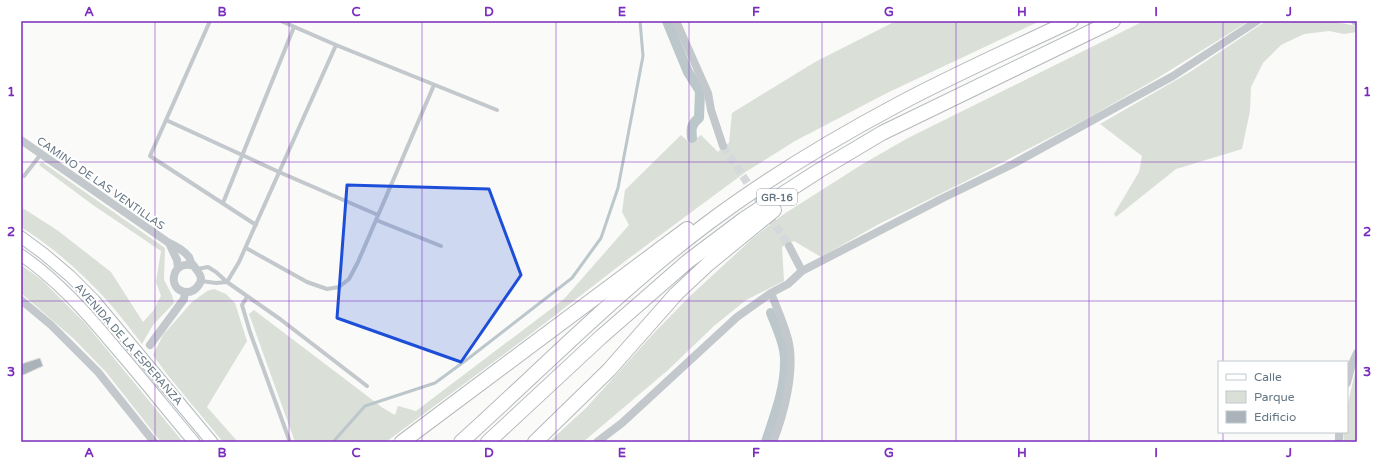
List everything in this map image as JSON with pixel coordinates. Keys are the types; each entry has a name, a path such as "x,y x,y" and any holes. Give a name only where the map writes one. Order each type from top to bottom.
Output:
{"highway":[{"name":"GR-16","path":"462,442 601,312 708,224 735,204 791,166 907,99 1071,21"},
{"name":"GR-16","path":"488,442 601,337 687,262 744,219 820,170 882,133 1113,21"},
{"path":"535,442 610,370 676,294 708,264 772,211 802,190 820,170"},
{"path":"402,442 705,216 735,204"}],"main road":[{"name":"AVENIDA DE LA ESPERANZA","path":"21,237 70,276 94,300 212,442"},
{"name":"AVENIDA DE LA ESPERANZA","path":"21,255 36,265 86,312 194,442"}],"street":[{"path":"676,21 708,93 711,110 723,146"},
{"path":"597,442 622,423 737,317 771,293 788,284 802,271 943,198 1013,164 1173,76 1257,21"},
{"name":"CAMINO DE LAS VENTILLAS","path":"21,140 169,243 176,246 188,256 195,268"},
{"name":"CAMINO DE LAS VENTILLAS","path":"169,243 177,260 178,268"},
{"path":"789,246 802,271"},
{"path":"186,265 195,268 200,272 201,281 197,288 189,292 185,292 177,288 174,280 175,272 178,268 186,265"},
{"path":"150,345 184,299 185,292"},
{"path":"771,293 788,341 790,363 790,375 780,423 773,442"},
{"path":"21,300 51,325 98,372 154,442"},
{"path":"1348,379 1357,353"}],"lane":[{"path":"210,21 150,156 256,225"},
{"path":"281,21 336,45 497,110"},
{"path":"223,203 294,27"},
{"path":"227,282 246,248 336,45"},
{"path":"246,248 307,282 327,289 339,287 349,279 434,85"},
{"path":"166,120 279,172 378,215"},
{"path":"24,176 41,154"},
{"path":"376,220 441,246"},
{"path":"195,268 208,267 216,272 227,282 280,319 367,386"},
{"path":"201,281 216,283 227,282"},
{"path":"248,297 242,306 290,442"}],"highlighted area":[{"path":"347,185 489,189 521,275 461,362 337,318"}],"green space":[{"path":"896,21 1040,21 887,93 795,141 747,171 386,442 295,442 249,314 254,310 383,408 395,415 398,406 416,411 564,299 629,225 622,212 625,190 681,135 690,143 701,135 718,152 723,146 729,143 732,113 815,62"},
{"path":"1144,21 1249,21 1156,79 1088,118 879,224 821,257 794,241 782,247 784,281 746,300 714,326 668,370 583,442 549,442 586,408 653,334 689,297 753,238 784,214 861,165 908,138"},
{"path":"1266,21 1330,21 1357,26 1357,32 1344,34 1329,31 1304,34 1281,45 1263,63 1251,87 1250,111 1242,149 1176,169 1116,217 1114,214 1139,172 1142,156 1100,124 1190,72"},
{"path":"42,162 165,248 164,280 172,295 174,303 153,325 142,344 111,305 91,283 57,253 21,227 21,207 57,230 111,272 143,322 153,311 161,296 156,282 161,251 93,205 39,165"},
{"path":"21,265 42,280 85,323 183,442 161,442 106,372 74,339 21,293"},
{"path":"214,289 226,294 235,303 247,341 207,407 238,442 223,442 153,355 163,335 192,302 207,291"},
{"path":"1357,363 1357,442 1344,442 1343,433 1348,433 1348,404"}],"building":[{"path":"40,358 43,366 21,376 21,364"}],"waterway":[{"path":"333,442 365,406 435,383 572,278 601,238 618,188 643,56 640,21"},
{"path":"667,21 688,72 700,91 699,118 694,122 692,127 692,138"},
{"path":"766,442 776,413 785,373 783,344 771,313"}],"tunnel":[{"path":"723,146 789,246"}]}
